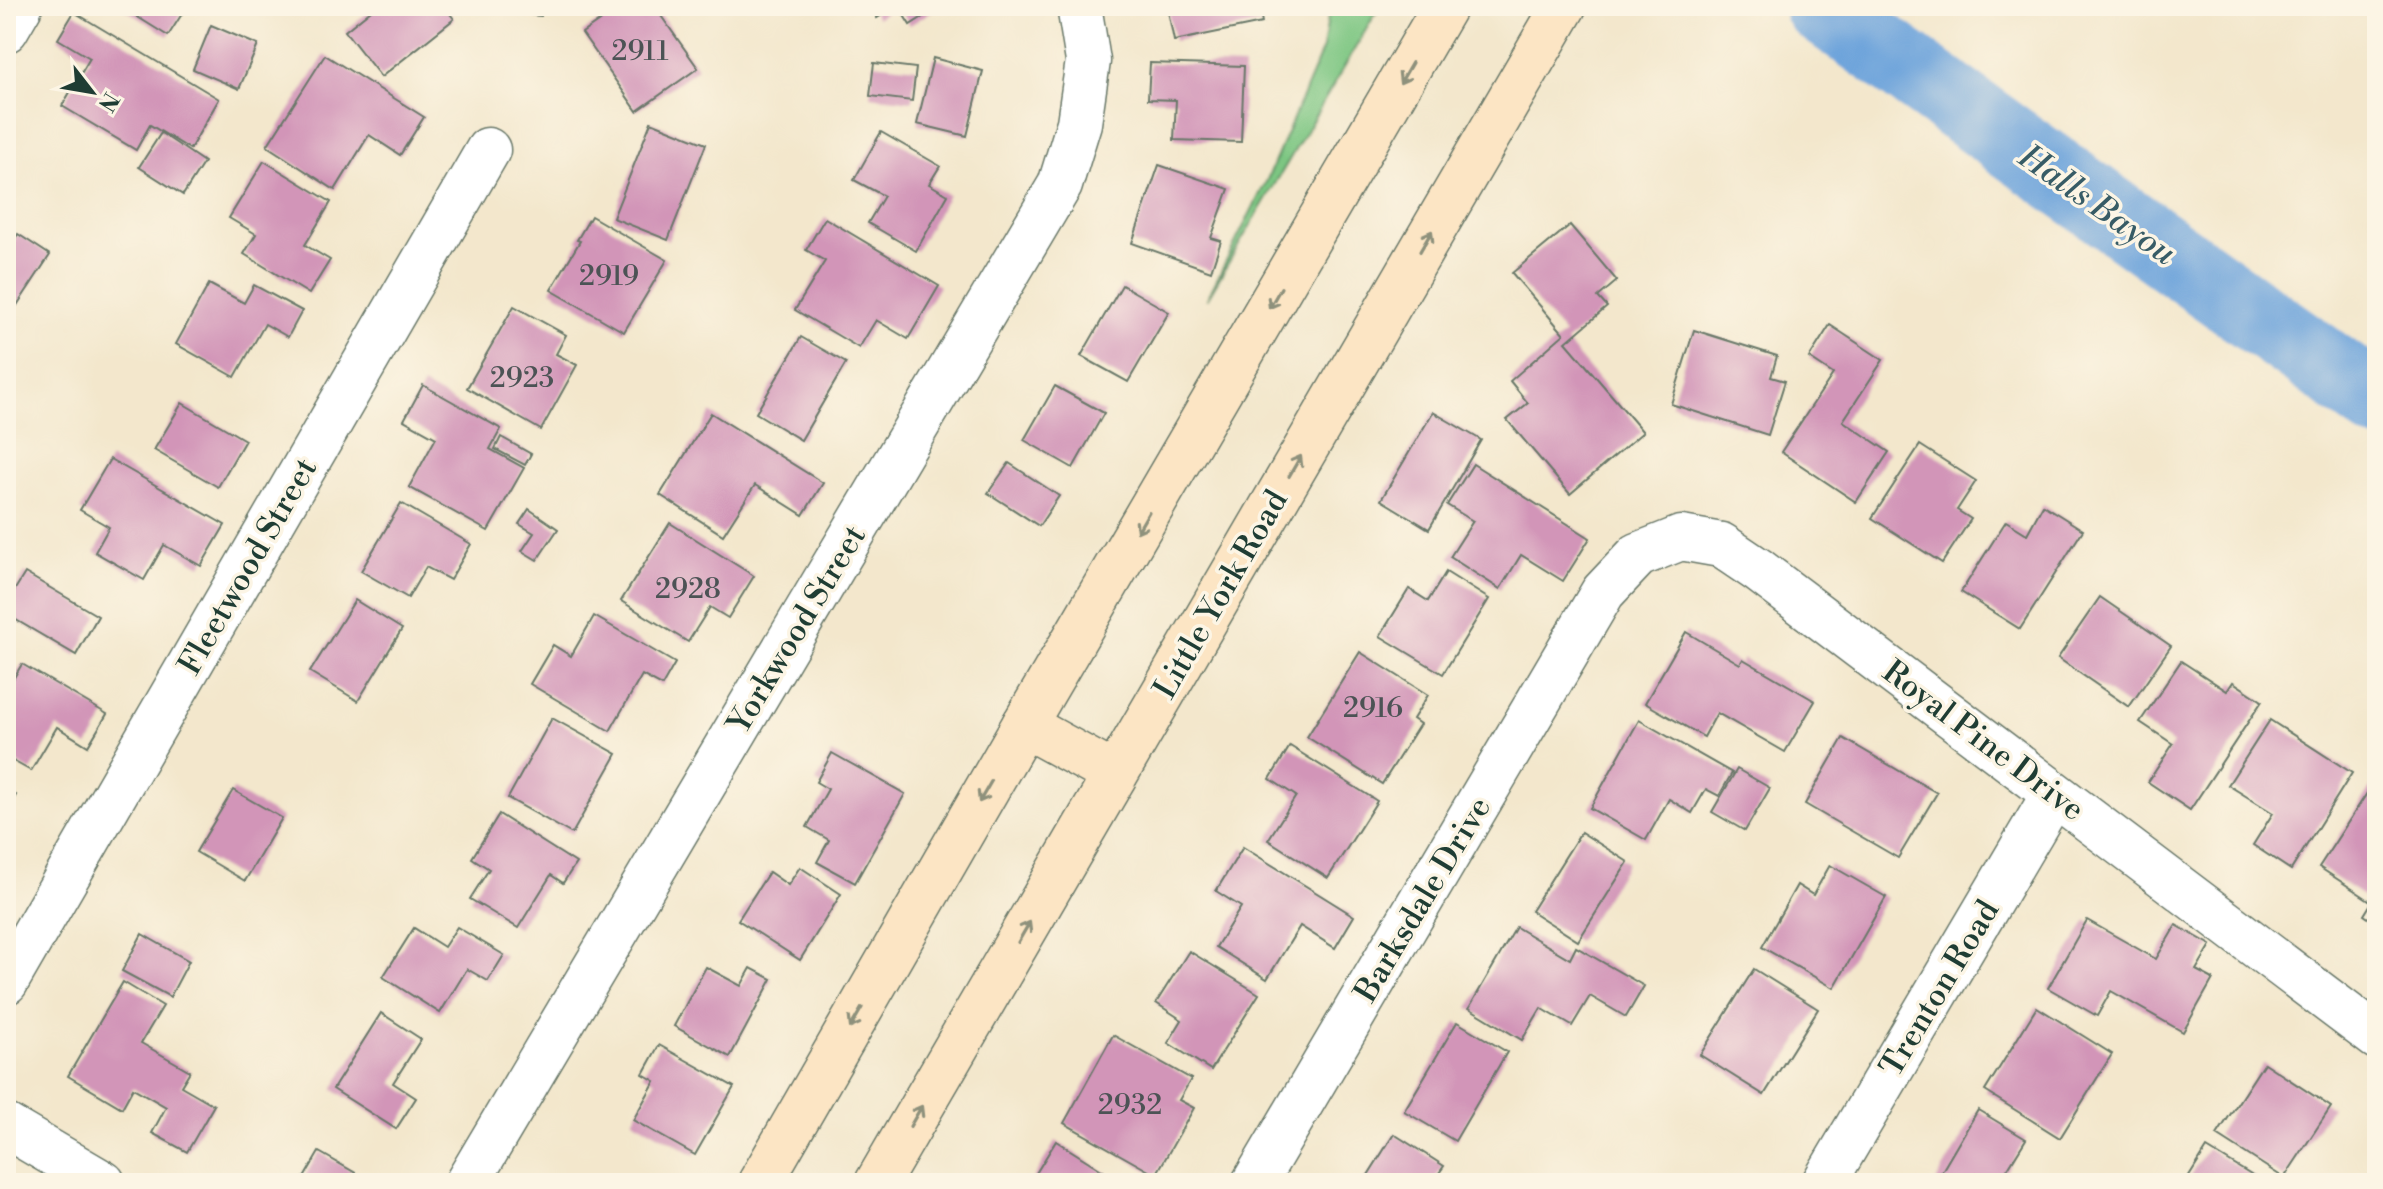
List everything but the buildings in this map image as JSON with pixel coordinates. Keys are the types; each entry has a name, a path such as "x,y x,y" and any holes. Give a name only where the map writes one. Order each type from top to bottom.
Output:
{"main road":[{"path":"760,1183 1445,6"},
{"name":"Little York Road","path":"877,1183 1564,6"},
{"path":"1024,725 1115,775"}],"street":[{"path":"6,30 20,6"},
{"name":"Yorkwood Street","path":"467,1183 1060,185 1079,123 1088,61 1079,6"},
{"name":"Fleetwood Street","path":"6,982 488,150"},
{"name":"Royal Pine Drive","path":"1589,616 1603,592 1638,555 1681,538 1721,545 2377,1037"},
{"name":"Barksdale Drive","path":"1254,1183 1589,616"},
{"name":"Trenton Road","path":"1824,1183 2054,794"},
{"path":"6,1126 103,1183"}],"green space":[{"path":"1330,6 1380,6 1207,299 1267,180 1323,48"}],"waterway":[{"name":"Halls Bayou","path":"1820,6 2377,402"}]}
